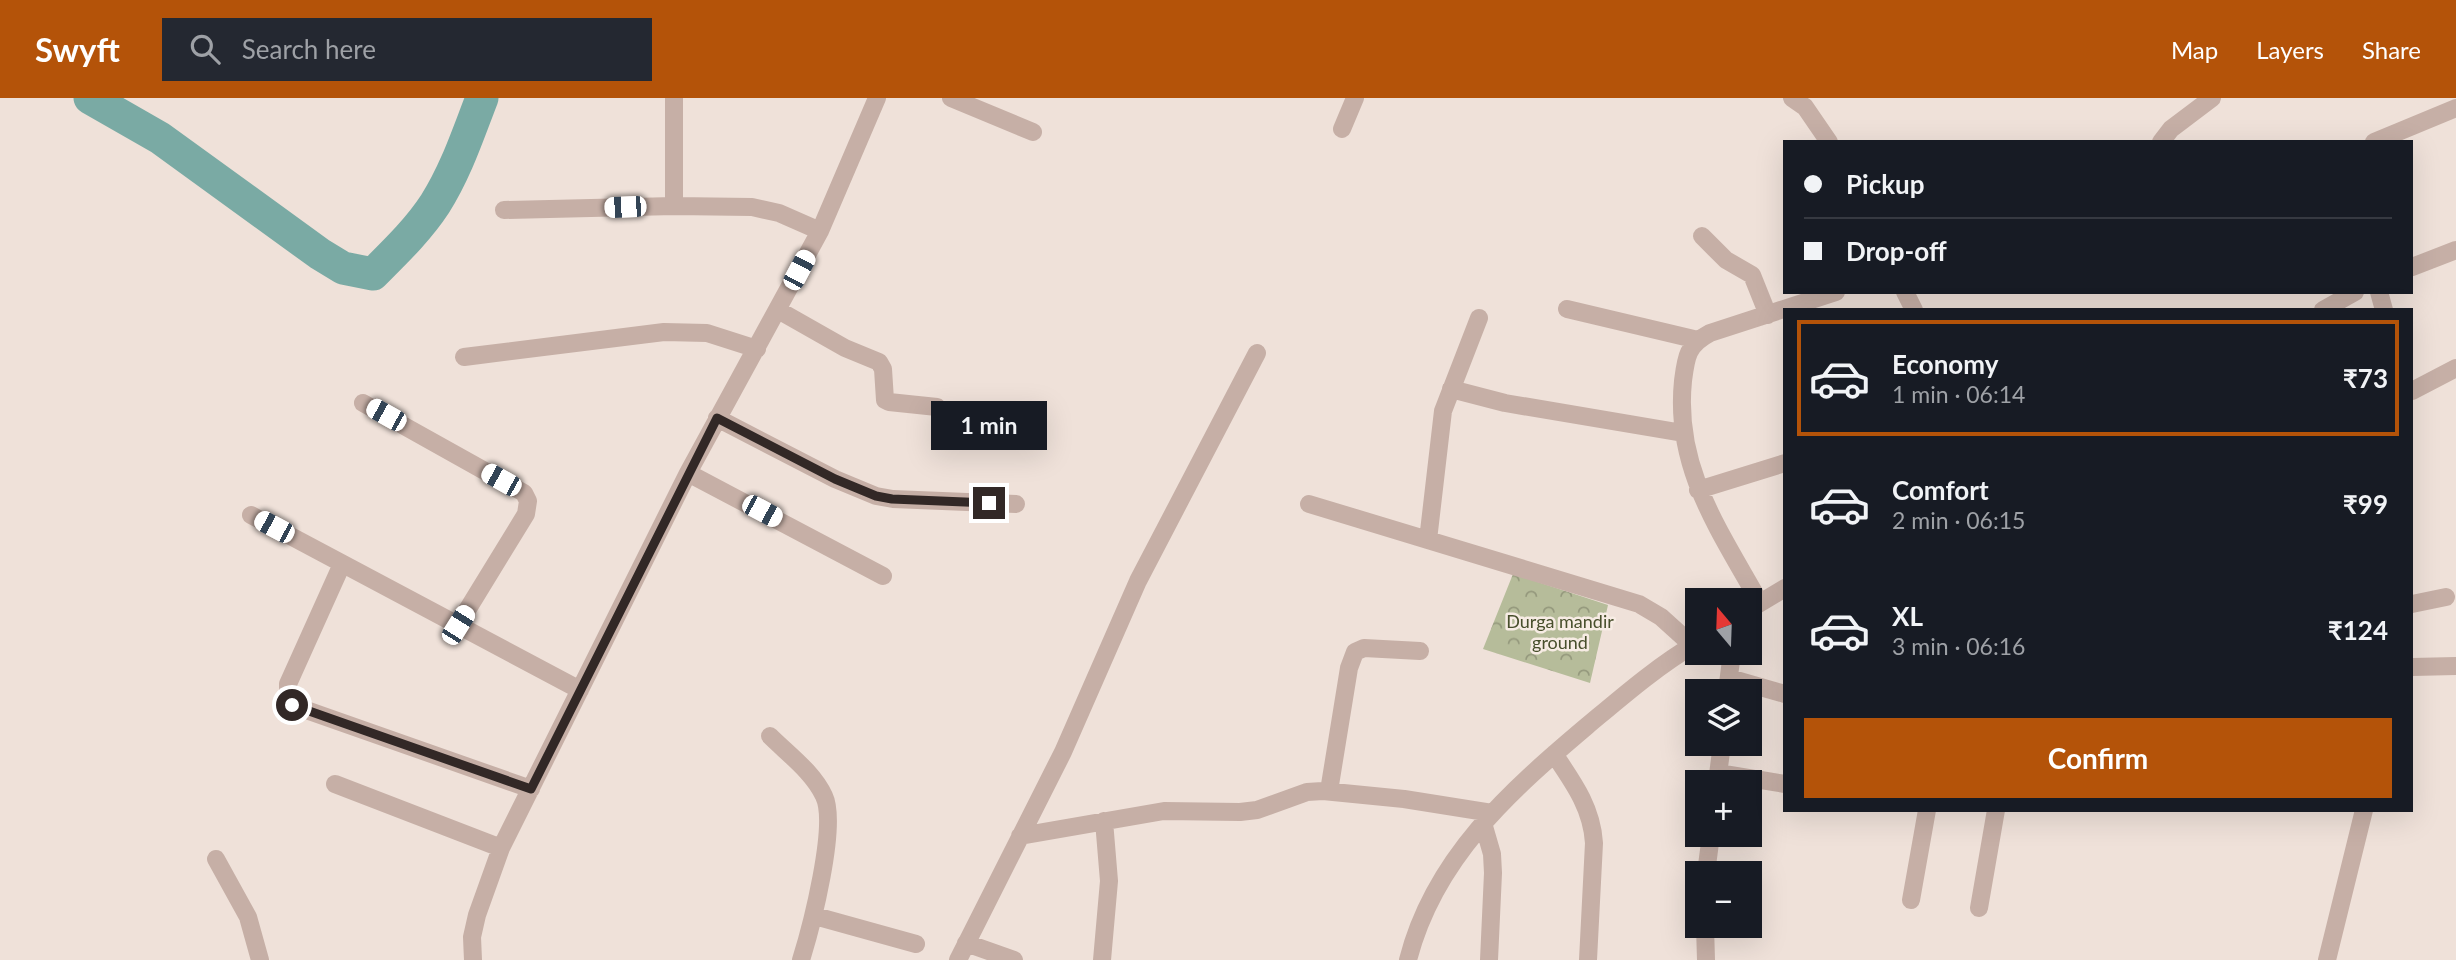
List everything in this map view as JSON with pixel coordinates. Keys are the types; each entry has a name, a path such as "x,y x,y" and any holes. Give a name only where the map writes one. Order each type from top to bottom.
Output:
{"street":[{"path":"674,98 674,206"},
{"path":"473,960 472,937 477,915 501,848 688,473 820,231 877,98"},
{"path":"951,98 1033,132"},
{"path":"1342,129 1355,98"},
{"path":"1793,98 1805,107 1828,140"},
{"path":"2163,140 2171,129 2212,98"},
{"path":"2379,140 2456,108"},
{"path":"503,210 674,206 765,209 820,231"},
{"path":"1702,236 1726,260 1752,275 1768,315"},
{"path":"2413,267 2456,250"},
{"path":"1789,308 1830,294"},
{"path":"2327,308 2351,294"},
{"path":"1567,309 1698,340"},
{"path":"778,310 845,348 879,362 883,369 885,400 937,407"},
{"path":"1746,588 1698,490 1681,416 1685,362 1689,350 1698,340 1783,310"},
{"path":"1428,540 1443,411 1479,318"},
{"path":"464,356 676,332 707,333 757,349"},
{"path":"958,960 1063,752 1138,581 1257,353"},
{"path":"2413,390 2456,368"},
{"path":"1451,389 1505,403 1683,433"},
{"path":"363,402 524,493 528,501 526,514 458,625"},
{"path":"717,418 835,479 876,496 1016,505"},
{"path":"1698,490 1783,464"},
{"path":"688,473 883,576"},
{"path":"1309,504 1639,604 1685,635"},
{"path":"251,515 580,690"},
{"path":"342,564 288,684 288,699 292,705 531,789"},
{"path":"1762,602 1783,589"},
{"path":"2413,604 2446,597"},
{"path":"1329,791 1349,668 1355,652 1364,648 1420,650"},
{"path":"1408,960 1418,926 1432,895 1462,849 1487,818 1554,754 1632,686 1685,650"},
{"path":"2413,667 2456,666"},
{"path":"1762,690 1783,694"},
{"path":"770,736 817,782 826,798 829,820 815,916 801,960"},
{"path":"1554,754 1580,794 1593,825 1588,960"},
{"path":"1762,781 1783,783"},
{"path":"335,784 501,848"},
{"path":"1020,836 1164,811 1240,813 1257,810 1307,792 1329,791 1404,799 1487,818"},
{"path":"1911,900 1927,812"},
{"path":"1979,908 1996,812"},
{"path":"2327,960 2364,812"},
{"path":"1487,818 1493,873 1489,960"},
{"path":"1102,960 1109,881 1104,821"},
{"path":"216,859 248,918 260,960"},
{"path":"815,916 916,944"},
{"path":"1705,938 1706,960"},
{"path":"966,943 1014,960"}],"green space":[{"name":"Durga mandir ground","path":"1513,574 1608,605 1590,683 1483,649"}],"waterway":[{"path":"90,98 160,138 320,254 343,268 373,274 414,232 435,204 455,165 482,98"}],"route":[{"path":"292,705 531,789 717,418 835,479 876,496 989,503"}]}
